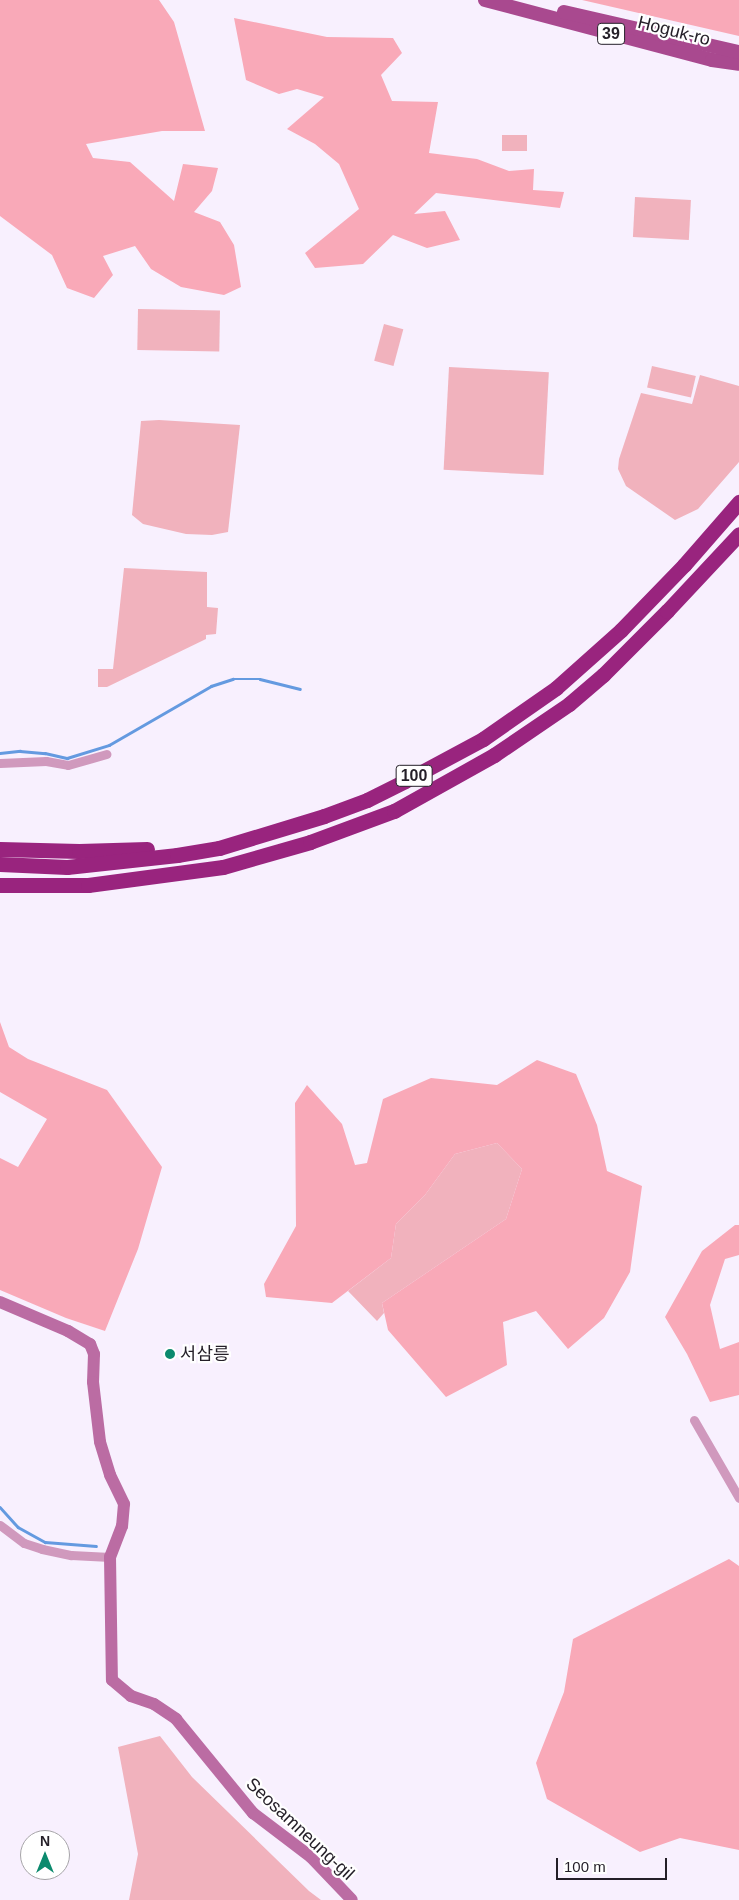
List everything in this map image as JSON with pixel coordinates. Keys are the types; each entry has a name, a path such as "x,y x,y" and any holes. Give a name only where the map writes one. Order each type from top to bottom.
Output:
{"highway":[{"name":"100","path":"0,864 67,867 177,856 219,848 324,816 386,790 483,739 556,688 627,624 684,566 739,502"},
{"name":"100","path":"0,885 88,885 223,867 310,842 394,811 494,755 569,704 603,674 667,611 739,534"},
{"path":"0,849 115,851 176,846 262,827 386,790"}],"main road":[{"name":"Hoguk-ro","path":"485,0 702,57 739,64"},
{"name":"Hoguk-ro","path":"519,0 739,52"}],"street":[{"path":"0,763 46,761 68,765 106,754"},
{"name":"Seosamneung-gil","path":"0,1302 68,1331 90,1344 94,1354 93,1382 100,1442 110,1475 124,1504 122,1526 110,1557 112,1680 131,1696 154,1704 176,1719 253,1814 311,1857 352,1900"},
{"path":"694,1420 739,1498"},
{"path":"0,1525 24,1543 42,1550 71,1555 110,1557"}],"shaded area":[{"path":"0,0 159,0 174,22 205,131 162,131 86,144 93,158 130,162 174,201 183,164 218,168 212,191 194,212 220,222 234,245 241,287 224,295 181,287 151,269 135,246 103,256 113,275 94,298 67,288 52,255 0,216"},
{"path":"582,0 739,0 739,36"},
{"path":"234,18 327,37 393,38 402,53 381,75 392,101 438,102 429,153 477,159 509,171 534,169 533,190 564,192 560,208 436,193 414,214 445,211 460,240 427,248 393,235 363,264 315,268 305,253 359,209 339,164 315,144 287,129 324,97 297,89 279,94 246,80"},
{"path":"502,135 527,135 527,151 502,151"},
{"path":"635,197 691,200 689,240 633,237"},
{"path":"138,309 220,310 219,351 137,350"},
{"path":"384,324 403,329 393,366 374,361"},
{"path":"652,366 696,376 691,398 647,387"},
{"path":"449,367 549,372 543,475 444,470"},
{"path":"700,375 739,386 739,462 698,509 675,520 626,486 618,469 619,459 641,393 692,404"},
{"path":"159,420 240,425 228,532 212,535 186,534 143,524 132,515 141,421"},
{"path":"124,568 207,572 207,607 218,608 216,634 206,635 206,639 107,687 98,687 98,669 113,669"},
{"path":"0,1022 9,1047 28,1059 107,1090 162,1167 138,1249 105,1331 66,1318 0,1290 0,1158 18,1167 47,1119 0,1092"},
{"path":"537,1060 576,1074 597,1125 607,1171 642,1186 630,1272 604,1318 568,1349 536,1311 503,1322 507,1365 446,1397 388,1330 382,1303 506,1219 522,1169 497,1143 455,1154 425,1195 396,1224 391,1258 332,1303 266,1297 264,1284 296,1226 295,1103 307,1085 342,1124 355,1165 367,1163 383,1099 431,1078 497,1085"},
{"path":"497,1143 522,1169 506,1219 382,1303 384,1313 377,1321 348,1291 391,1258 396,1224 425,1195 455,1154"},
{"path":"735,1225 739,1225 739,1255 725,1259 710,1305 720,1349 739,1342 739,1395 710,1402 687,1354 665,1317 702,1251"},
{"path":"729,1559 739,1566 739,1850 680,1838 640,1852 547,1799 536,1763 564,1692 573,1639"},
{"path":"160,1736 192,1777 309,1891 321,1900 129,1900 138,1854 118,1747"}],"waterway":[{"path":"0,753 20,751 45,753 67,758 109,745 211,686 233,679 260,679 300,689"},
{"path":"0,1507 18,1527 45,1542 96,1546"}],"place":[{"name":"서삼릉","path":"170,1354"}]}
